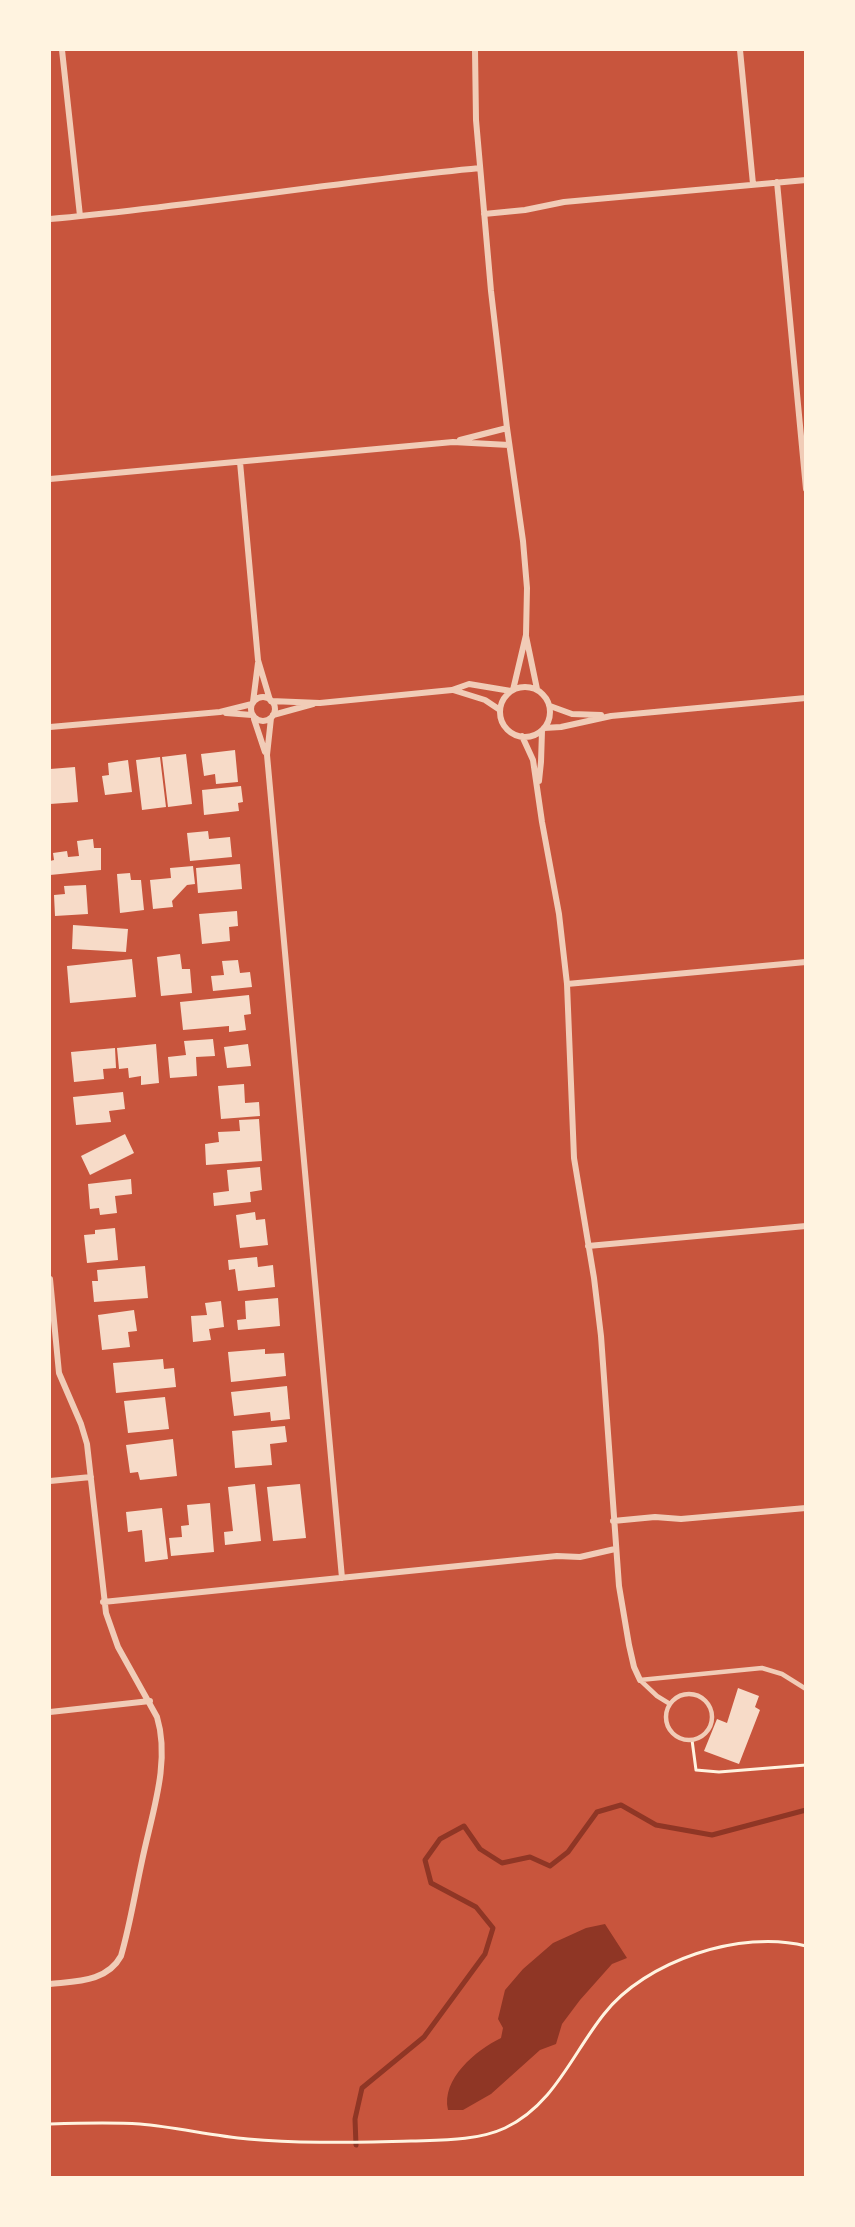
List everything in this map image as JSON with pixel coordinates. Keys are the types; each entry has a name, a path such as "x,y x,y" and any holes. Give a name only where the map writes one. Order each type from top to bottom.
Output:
{"street":[{"path":"62,50 80,216"},
{"path":"475,50 474,82 484,214 509,445 524,551 527,588 526,635 537,689"},
{"path":"740,50 753,184"},
{"path":"50,219 166,207 310,186 480,168"},
{"path":"484,214 525,210 564,202 806,180"},
{"path":"777,182 806,489"},
{"path":"453,442 507,428"},
{"path":"50,479 453,442 509,445"},
{"path":"240,462 258,660 253,716 267,755"},
{"path":"50,727 220,712 253,703 261,698 320,703 452,690 469,684 512,690 529,687 537,689 547,699 550,706 549,721 536,734 522,736 509,730 504,725 500,710 505,696 512,690 526,635"},
{"path":"258,660 274,708 267,755 342,1578"},
{"path":"452,690 485,700 500,710"},
{"path":"543,729 611,716 806,698"},
{"path":"220,712 253,716 264,721 272,716 320,703"},
{"path":"550,706 572,714 611,716"},
{"path":"538,787 543,729"},
{"path":"522,736 533,760 559,914 567,984 574,1158 601,1336 615,1549 628,1645 640,1680"},
{"path":"567,984 806,962"},
{"path":"588,1246 806,1226"},
{"path":"50,1279 59,1373 84,1433 91,1477 103,1602 118,1647 150,1701 161,1728 161,1766 121,1956 109,1971 92,1979 50,1984"},
{"path":"50,1481 91,1477"},
{"path":"614,1521 656,1517 681,1519 806,1508"},
{"path":"103,1602 557,1556 580,1557 615,1549"},
{"path":"50,1712 150,1701"}],"lane":[{"path":"640,1680 762,1668 782,1674 806,1689"},
{"path":"640,1680 652,1692 670,1704"},
{"path":"691,1694 705,1700 710,1706 713,1720 700,1738 692,1740 678,1738 668,1726 667,1711 670,1704 683,1695 691,1694"}],"path":[{"path":"692,1740 696,1770 719,1772 806,1765"},
{"path":"50,2124 122,2123 250,2139 369,2142 469,2137 502,2130 526,2117 550,2094 606,2011 622,1994 641,1980 691,1957 739,1944 775,1941 806,1947"}],"shaded area":[{"path":"605,1924 627,1958 612,1964 580,2000 562,2024 556,2044 540,2050 491,2094 463,2110 448,2110 447,2098 455,2077 471,2058 501,2038 503,2028 498,2019 505,1990 523,1969 553,1943 586,1928"}],"building":[{"path":"235,750 238,782 216,784 215,774 204,776 201,754"},
{"path":"186,754 192,804 168,807 162,757"},
{"path":"160,757 166,807 142,810 136,760"},
{"path":"128,760 132,792 105,795 102,776 109,775 108,763"},
{"path":"75,767 78,802 50,804 50,769"},
{"path":"241,786 243,802 238,803 239,811 204,815 202,790"},
{"path":"208,831 209,839 230,837 232,857 190,861 187,833"},
{"path":"93,839 94,848 101,848 101,870 50,875 50,861 54,860 53,853 67,851 68,857 79,856 77,841"},
{"path":"240,864 242,889 198,893 196,868"},
{"path":"193,866 195,884 187,885 172,901 173,907 153,909 150,880 171,878 170,868"},
{"path":"130,873 131,880 141,880 144,910 120,913 117,874"},
{"path":"86,885 88,914 55,916 54,895 65,894 64,886"},
{"path":"237,911 238,926 229,927 230,941 202,944 199,914"},
{"path":"73,925 128,929 126,952 72,949"},
{"path":"180,954 182,969 190,969 192,993 161,996 157,957"},
{"path":"132,959 136,997 70,1003 67,966"},
{"path":"238,960 240,973 250,972 252,987 213,991 211,976 224,975 222,961"},
{"path":"249,995 251,1014 244,1015 246,1030 229,1032 229,1026 183,1030 180,1002"},
{"path":"213,1039 215,1056 196,1057 197,1076 170,1078 168,1057 186,1055 184,1041"},
{"path":"156,1044 159,1083 141,1085 141,1076 129,1078 128,1068 119,1069 117,1048"},
{"path":"248,1044 251,1066 227,1068 224,1047"},
{"path":"115,1048 116,1068 103,1069 104,1079 74,1082 71,1052"},
{"path":"244,1084 245,1103 259,1102 260,1116 221,1119 218,1086"},
{"path":"123,1092 125,1109 109,1111 111,1122 76,1125 73,1097"},
{"path":"259,1119 262,1161 206,1165 205,1144 219,1142 218,1132 240,1131 239,1120"},
{"path":"125,1134 134,1153 90,1175 81,1156"},
{"path":"260,1167 262,1190 250,1192 251,1202 214,1206 213,1193 229,1191 227,1170"},
{"path":"131,1179 132,1194 115,1196 117,1213 100,1215 99,1208 90,1209 88,1184"},
{"path":"255,1212 256,1220 265,1219 268,1245 240,1248 236,1215"},
{"path":"115,1228 118,1260 87,1263 84,1235 95,1234 95,1230"},
{"path":"257,1257 258,1267 273,1265 275,1287 238,1291 235,1269 229,1270 228,1260"},
{"path":"145,1266 148,1298 94,1302 92,1281 98,1281 97,1270"},
{"path":"278,1298 280,1326 238,1330 237,1320 246,1319 245,1301"},
{"path":"221,1301 224,1327 209,1329 211,1340 193,1342 191,1316 207,1315 205,1303"},
{"path":"134,1310 137,1331 128,1332 130,1347 102,1350 98,1315"},
{"path":"265,1349 265,1354 284,1353 286,1376 231,1382 228,1352"},
{"path":"163,1359 164,1369 174,1368 176,1387 116,1393 113,1363"},
{"path":"287,1386 290,1419 271,1421 270,1412 234,1416 231,1392"},
{"path":"165,1397 169,1429 128,1433 124,1401"},
{"path":"285,1426 287,1442 270,1444 272,1465 235,1468 232,1431"},
{"path":"173,1439 177,1476 140,1480 138,1472 130,1473 126,1445"},
{"path":"255,1484 261,1541 225,1545 224,1532 233,1531 228,1487"},
{"path":"300,1484 306,1538 273,1541 267,1487"},
{"path":"210,1503 214,1552 171,1556 169,1538 182,1537 181,1526 189,1525 187,1505"},
{"path":"162,1508 168,1559 145,1562 142,1530 128,1532 126,1512"},
{"path":"738,1688 759,1696 755,1707 760,1710 739,1764 704,1751 717,1719 727,1723"}],"waterway":[{"path":"356,2145 355,2119 362,2088 424,2037 485,1954 493,1928 476,1907 431,1883 425,1860 440,1839 464,1826 480,1849 502,1863 530,1857 550,1866 568,1852 597,1812 621,1805 656,1825 712,1835 806,1810"}]}
